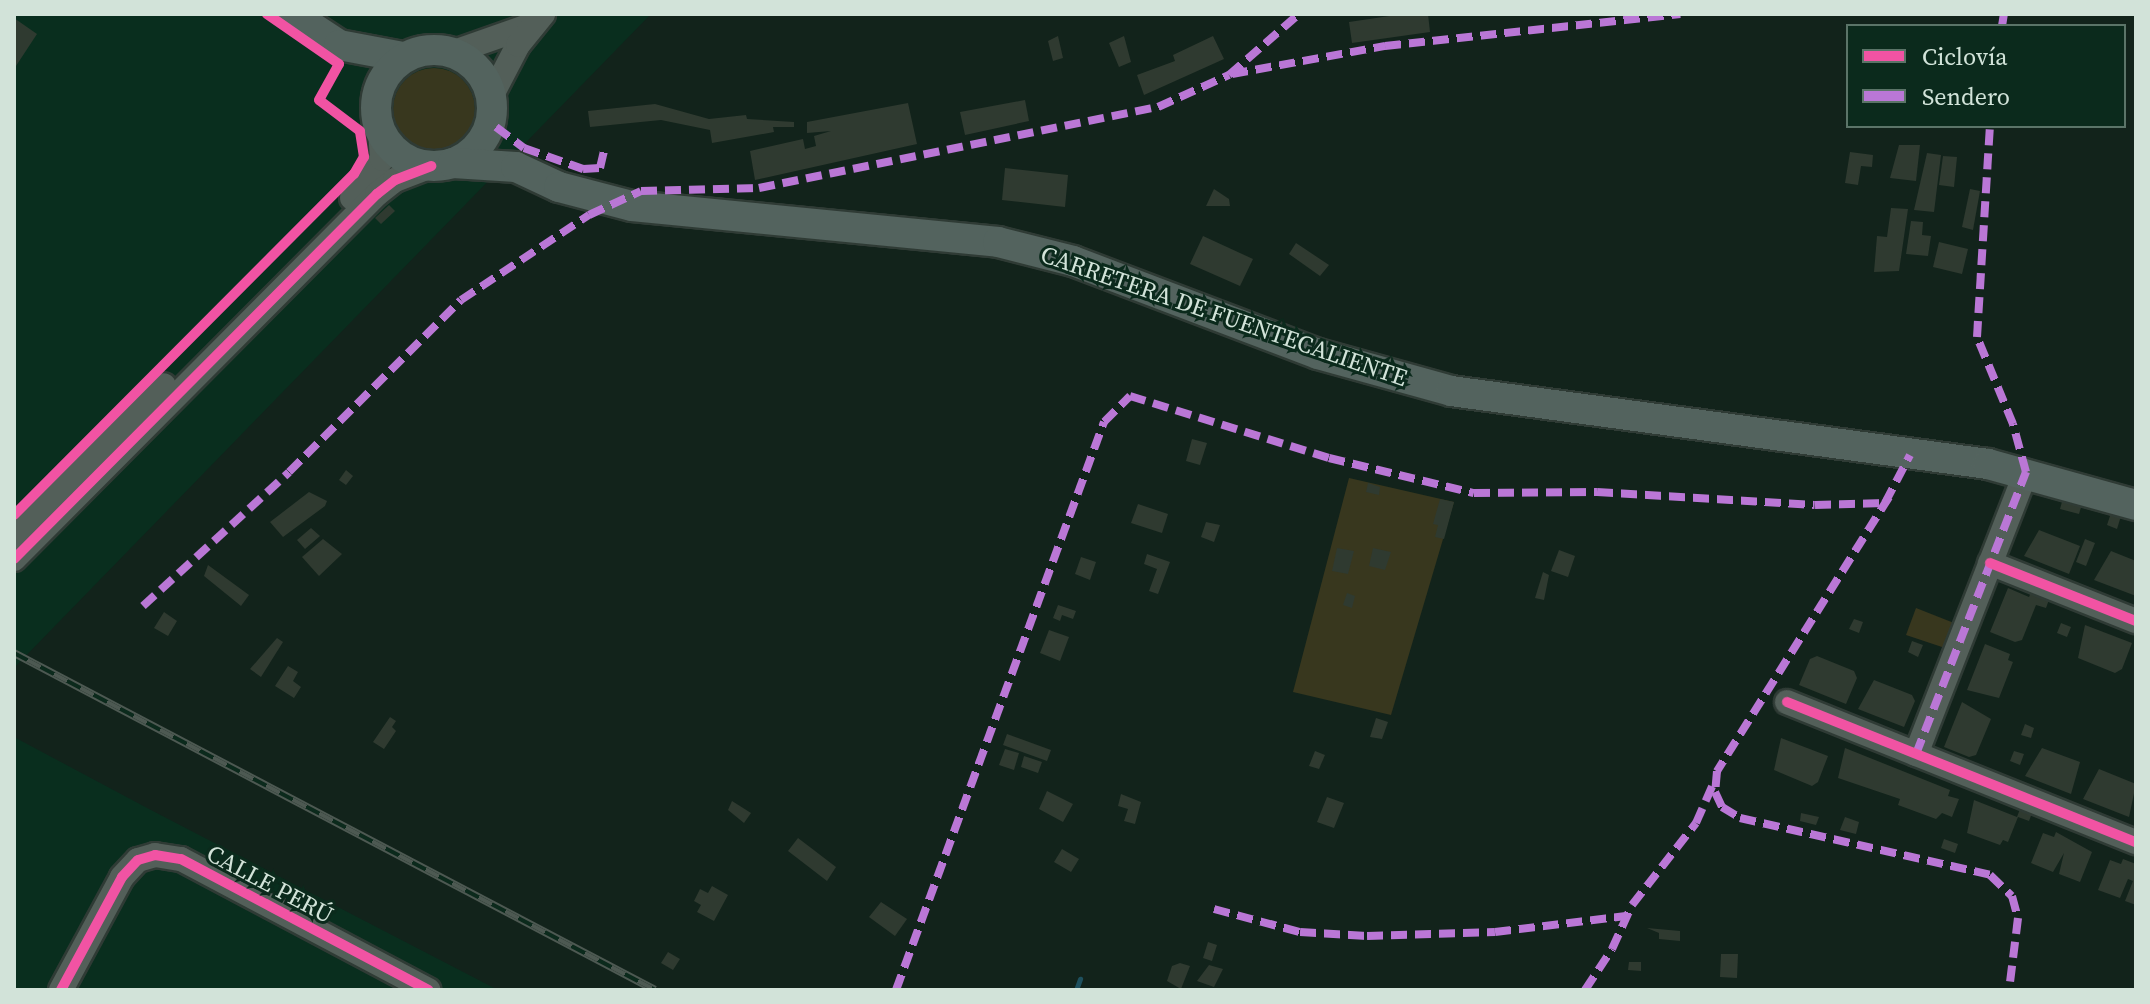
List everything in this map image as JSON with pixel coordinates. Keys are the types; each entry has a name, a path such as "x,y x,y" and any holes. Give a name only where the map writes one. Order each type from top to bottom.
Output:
{"main road":[{"path":"292,14 339,45 403,57 432,49 454,52 471,62 492,103 498,134 516,167"},
{"path":"339,45 401,156 442,164 481,142 492,103"},
{"path":"378,118 379,86 403,57"},
{"name":"CARRETERA DE FUENTECALIENTE","path":"442,164 516,167 559,187 632,206 948,236 1044,253 1318,354 1451,391 2026,472 2136,505"}],"street":[{"path":"454,52 476,49 538,19"},
{"path":"492,103 538,19"},
{"path":"14,534 366,184 382,159 378,118"},
{"path":"14,559 377,194 395,180 442,164"},
{"path":"1916,754 2026,472"},
{"path":"1990,563 2136,621"},
{"path":"1787,702 2136,842"},
{"name":"CALLE PERÚ","path":"61,990 122,877 138,860 155,855 181,859 428,990"}],"shaded area":[{"path":"14,14 651,14 14,668"},
{"path":"434,68 450,71 463,80 472,93 475,109 472,125 463,138 450,147 434,150 418,147 405,138 396,125 393,109 396,93 405,80 418,71"},
{"path":"1349,478 1454,502 1391,715 1293,692"},
{"path":"1916,608 1954,623 1945,648 1906,635"},
{"path":"14,737 149,809 498,990 14,990"}],"building":[{"path":"1403,14 1428,14 1430,32 1352,43 1349,22"},
{"path":"14,18 37,34 14,69"},
{"path":"1058,36 1063,58 1053,61 1048,41"},
{"path":"1124,36 1131,62 1119,67 1109,43"},
{"path":"1213,36 1224,59 1144,95 1137,75 1175,61 1173,55"},
{"path":"1025,100 1029,121 965,135 960,112"},
{"path":"908,103 917,144 755,180 750,151 803,139 805,149 816,146 814,136 831,131 807,133 807,122"},
{"path":"655,104 709,119 746,115 747,119 794,122 794,127 773,127 774,132 712,143 710,130 661,120 590,127 588,111"},
{"path":"1899,145 1920,145 1916,181 1890,178"},
{"path":"1850,152 1873,155 1872,167 1861,166 1858,185 1845,183"},
{"path":"1927,153 1941,155 1934,212 1914,210"},
{"path":"1943,156 1957,157 1954,187 1939,185"},
{"path":"1005,168 1068,175 1065,207 1002,200"},
{"path":"1214,189 1229,199 1230,206 1206,206"},
{"path":"1970,189 1980,191 1973,230 1962,227"},
{"path":"389,205 395,211 381,224 375,218"},
{"path":"1891,208 1908,209 1899,271 1874,272 1877,236 1887,237"},
{"path":"1911,221 1923,222 1922,235 1931,236 1928,256 1906,254"},
{"path":"1203,236 1253,259 1240,286 1190,264"},
{"path":"1939,242 1968,249 1962,274 1933,267"},
{"path":"1296,243 1329,265 1320,276 1289,254"},
{"path":"1192,439 1207,443 1200,465 1186,461"},
{"path":"346,470 353,476 346,485 339,480"},
{"path":"1368,483 1380,487 1379,495 1366,492"},
{"path":"309,492 327,501 325,506 283,537 270,522"},
{"path":"2063,498 2082,504 2079,514 2060,509"},
{"path":"1440,499 1454,502 1444,539 1435,537 1438,525 1433,524"},
{"path":"1138,504 1168,514 1162,533 1131,523"},
{"path":"2111,513 2121,516 2117,529 2107,525"},
{"path":"1206,522 1220,525 1214,542 1201,537"},
{"path":"311,528 320,536 305,549 297,540"},
{"path":"2039,530 2080,546 2069,574 2024,556"},
{"path":"323,539 342,554 319,576 302,557"},
{"path":"2085,539 2095,543 2086,566 2076,562"},
{"path":"1337,548 1354,551 1348,574 1332,571"},
{"path":"1373,548 1391,552 1385,570 1369,566"},
{"path":"1559,550 1575,556 1568,577 1551,571"},
{"path":"2111,551 2136,561 2136,596 2094,580"},
{"path":"1147,554 1170,562 1158,594 1149,591 1157,569 1144,564"},
{"path":"1081,557 1096,562 1090,580 1075,574"},
{"path":"208,565 249,595 241,606 204,576"},
{"path":"1543,572 1549,575 1544,600 1535,598"},
{"path":"2008,588 2029,597 2032,590 2050,597 2046,608 2036,605 2022,640 2015,642 1990,632"},
{"path":"1347,593 1355,596 1352,608 1343,605"},
{"path":"1058,605 1076,611 1073,619 1062,615 1060,621 1053,618"},
{"path":"164,612 177,621 168,636 154,628"},
{"path":"1854,619 1863,622 1859,633 1849,629"},
{"path":"2061,623 2071,627 2067,637 2057,633"},
{"path":"2085,625 2132,643 2122,669 2115,673 2078,658"},
{"path":"1049,630 1069,637 1060,661 1040,653"},
{"path":"277,638 283,642 261,677 250,669"},
{"path":"1912,641 1923,645 1918,657 1908,652"},
{"path":"1985,644 2010,654 2008,660 2013,662 1999,698 1967,690"},
{"path":"1817,656 1854,671 1857,678 1846,704 1799,685 1810,659"},
{"path":"288,666 298,672 293,681 301,687 294,698 275,686"},
{"path":"1874,680 1912,695 1915,701 1904,727 1858,709"},
{"path":"1962,702 1991,719 1976,755 1969,757 1944,747"},
{"path":"390,717 396,721 392,727 396,731 384,749 373,742"},
{"path":"1376,718 1388,722 1382,739 1370,737"},
{"path":"2025,724 2034,728 2031,738 2021,735"},
{"path":"1007,734 1051,750 1047,761 1003,745"},
{"path":"1781,738 1828,756 1818,782 1812,786 1774,770"},
{"path":"1845,748 1950,790 1948,796 1959,799 1952,817 1942,813 1936,819 1898,805 1900,799 1838,778"},
{"path":"2042,748 2080,762 2071,794 2025,776"},
{"path":"1005,749 1019,753 1014,770 999,765"},
{"path":"1315,751 1325,755 1319,769 1309,766"},
{"path":"2014,751 2024,754 2020,765 2010,761"},
{"path":"1024,756 1042,762 1038,773 1021,767"},
{"path":"2099,769 2136,784 2129,817 2083,799"},
{"path":"1047,791 1073,804 1063,822 1039,809"},
{"path":"1121,794 1141,802 1135,824 1124,821 1128,809 1118,806"},
{"path":"1327,797 1344,803 1334,828 1317,822"},
{"path":"1974,800 2017,817 2020,809 2032,813 2029,821 2018,817 2008,842 2003,840 2000,845 1967,833"},
{"path":"732,801 751,813 744,823 728,810"},
{"path":"1801,813 1819,817 1816,825 1800,821"},
{"path":"1845,817 1859,822 1856,834 1840,830"},
{"path":"2056,832 2092,852 2080,882 2059,874 2064,853 2053,872 2031,863 2043,833 2054,837"},
{"path":"798,838 836,867 827,881 788,851"},
{"path":"1944,839 1958,844 1955,853 1941,848"},
{"path":"1062,849 1079,859 1071,872 1054,862"},
{"path":"2123,859 2136,864 2136,905 2125,901 2133,881 2128,879 2120,898 2098,890 2110,860 2121,864"},
{"path":"712,886 728,895 714,921 697,912 701,905 694,901 700,889 708,893"},
{"path":"881,902 907,919 895,936 869,917"},
{"path":"1647,928 1680,931 1680,941 1659,939 1659,933"},
{"path":"1208,942 1217,945 1212,961 1203,958"},
{"path":"668,952 680,959 673,970 661,963"},
{"path":"1721,954 1738,954 1737,978 1720,977"},
{"path":"1629,962 1641,962 1641,971 1628,970"},
{"path":"1180,963 1190,966 1181,989 1167,981 1172,966"},
{"path":"1209,965 1223,969 1214,987 1197,981"}],"waterway":[{"path":"1076,990 1080,979"}],"railway":[{"path":"14,653 655,990"}],"marked path":[{"path":"143,606 289,472 461,300 589,215 641,191 759,188 1158,107 1229,75 1299,14"},
{"path":"1232,74 1385,46 1680,14"},
{"path":"2002,24 2004,14"},
{"path":"496,127 524,148 583,169 600,168 605,147"},
{"path":"1916,754 2026,472 2013,424 1977,337 1990,128"},
{"path":"896,990 1104,422 1130,396 1329,458 1474,493 1597,492 1815,505 1885,503 1910,455"},
{"path":"1889,497 1717,771 1715,792 1722,807 1740,818 1990,875 2012,896 2018,918 2009,990"},
{"path":"1585,990 1612,949 1632,905 1696,823 1714,782"},
{"path":"1214,909 1300,932 1367,936 1495,932 1626,916"}],"cycle path":[{"path":"14,515 354,174 364,157 360,131 319,100 339,64 267,14"},
{"path":"14,559 377,194 395,180 431,166"},
{"path":"1990,563 2136,621"},
{"path":"1787,702 2136,842"},
{"path":"61,990 122,877 138,860 155,855 181,859 428,990"}]}
